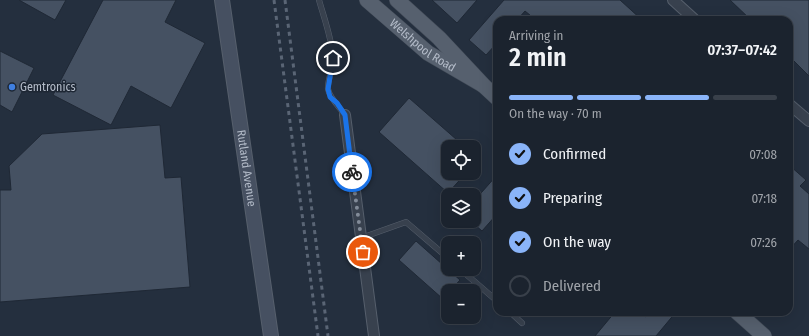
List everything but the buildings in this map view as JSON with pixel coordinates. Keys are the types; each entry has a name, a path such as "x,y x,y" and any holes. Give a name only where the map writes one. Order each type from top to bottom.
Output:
{"main road":[{"name":"Welshpool Road","path":"367,0 428,54 483,85"},
{"name":"Welshpool Road","path":"397,0 439,38 493,94"},
{"path":"742,316 764,336"}],"street":[{"name":"Rutland Avenue","path":"222,0 271,336"},
{"path":"673,0 691,16"},
{"path":"793,108 809,122"},
{"path":"345,115 374,336"}],"lane":[{"path":"319,0 331,44 333,58 328,89 330,97 337,103 345,115"},
{"path":"361,238 406,222 441,252"},
{"path":"468,276 493,298"},
{"path":"514,316 522,323"}],"railway":[{"path":"274,0 318,336"},
{"path":"285,0 328,336"}],"way so far":[{"path":"352,172 363,252"}],"place":[{"name":"Gemtronics","path":"12,87"}],"route":[{"path":"333,58 328,89 330,97 337,103 345,115 352,172"}]}
